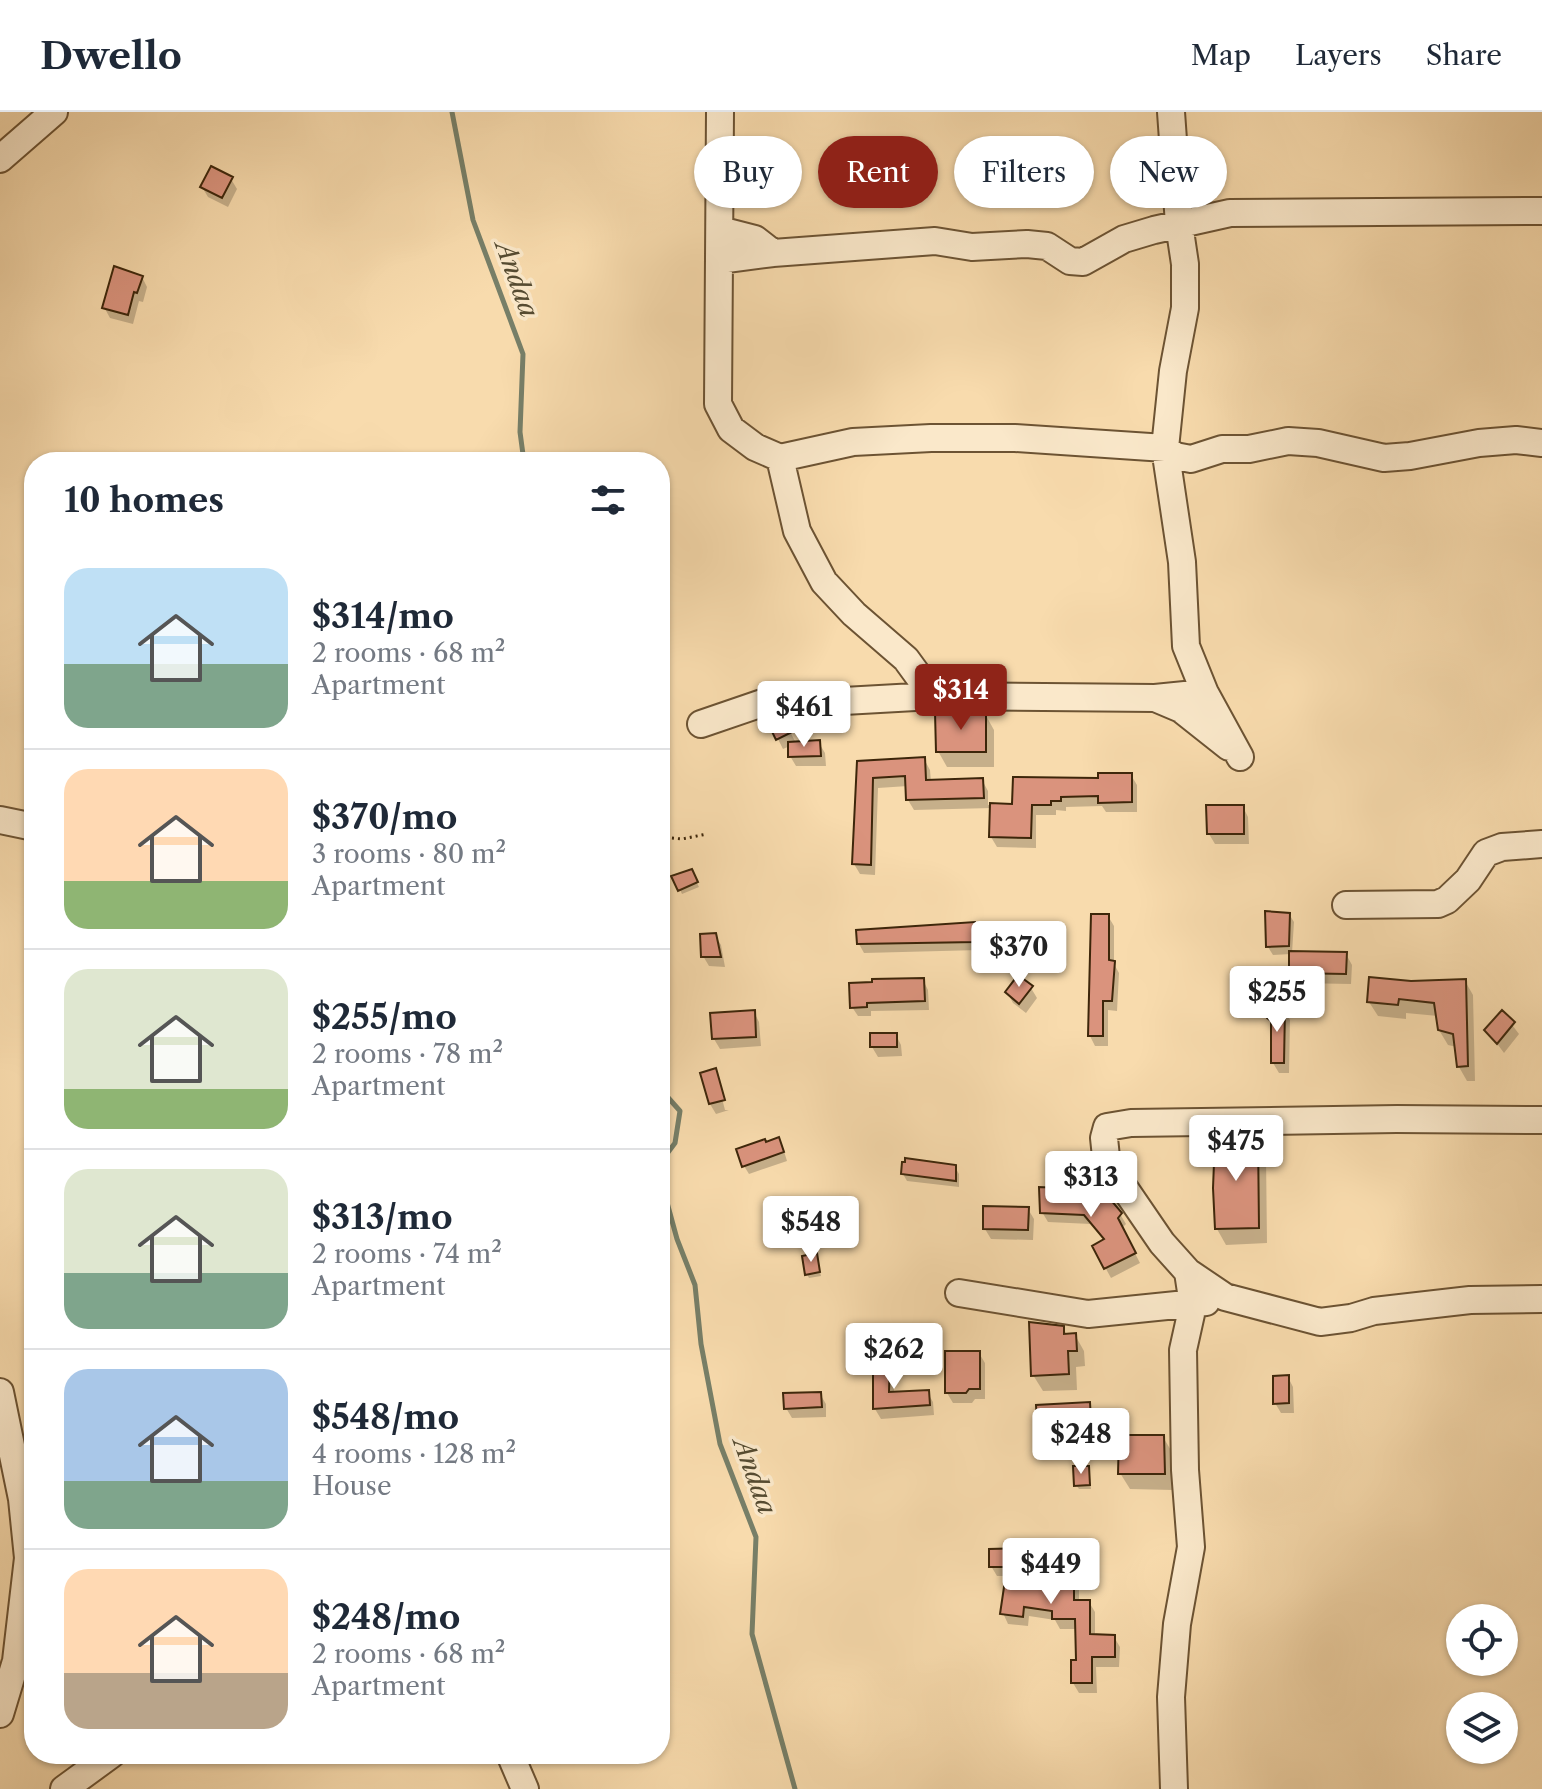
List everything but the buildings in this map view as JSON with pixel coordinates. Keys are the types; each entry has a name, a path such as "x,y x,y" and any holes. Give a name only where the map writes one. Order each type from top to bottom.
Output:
{"street":[{"path":"0,159 54,112"},
{"path":"720,112 718,404 731,429 755,447 780,458 853,442 931,438 1015,438 1165,448 1175,456 1191,459 1222,449 1249,449 1288,441 1318,443 1384,458 1479,443 1516,440 1542,443"},
{"path":"1155,698 1181,709 1240,757 1205,693 1186,646 1182,562 1165,448 1173,371 1185,308 1185,264 1171,112"},
{"path":"719,260 935,241 972,247 1047,246 1070,261 1083,262 1124,239 1230,213 1542,211"},
{"path":"720,230 755,239 773,253"},
{"path":"780,458 797,531 824,582 854,614 906,659 933,696"},
{"path":"701,724 780,697 826,702 933,696 1155,698 1205,693"},
{"path":"0,820 24,825"},
{"path":"1346,905 1438,904 1447,900 1468,880 1486,853 1502,847 1542,844"},
{"path":"1542,1120 1131,1123 1107,1127 1104,1138 1106,1157 1162,1243 1188,1272 1225,1297 1320,1322 1374,1311 1470,1300 1542,1299"},
{"path":"1174,1789 1171,1697 1177,1624 1191,1547 1185,1470 1183,1350 1193,1305 1188,1272"},
{"path":"959,1293 1088,1314 1193,1305 1225,1297"},
{"path":"0,1392 24,1519"},
{"path":"0,1714 16,1661 24,1592"},
{"path":"64,1789 98,1764"},
{"path":"514,1764 525,1789"}],"path":[{"path":"670,838 707,834"}],"waterway":[{"name":"Andaa","path":"452,112 473,220 523,354 520,432 523,452"},
{"name":"Andaa","path":"670,1100 680,1111 675,1143 670,1150"},
{"name":"Andaa","path":"670,1213 695,1285 701,1344 720,1444 756,1537 752,1634 795,1789"}]}
